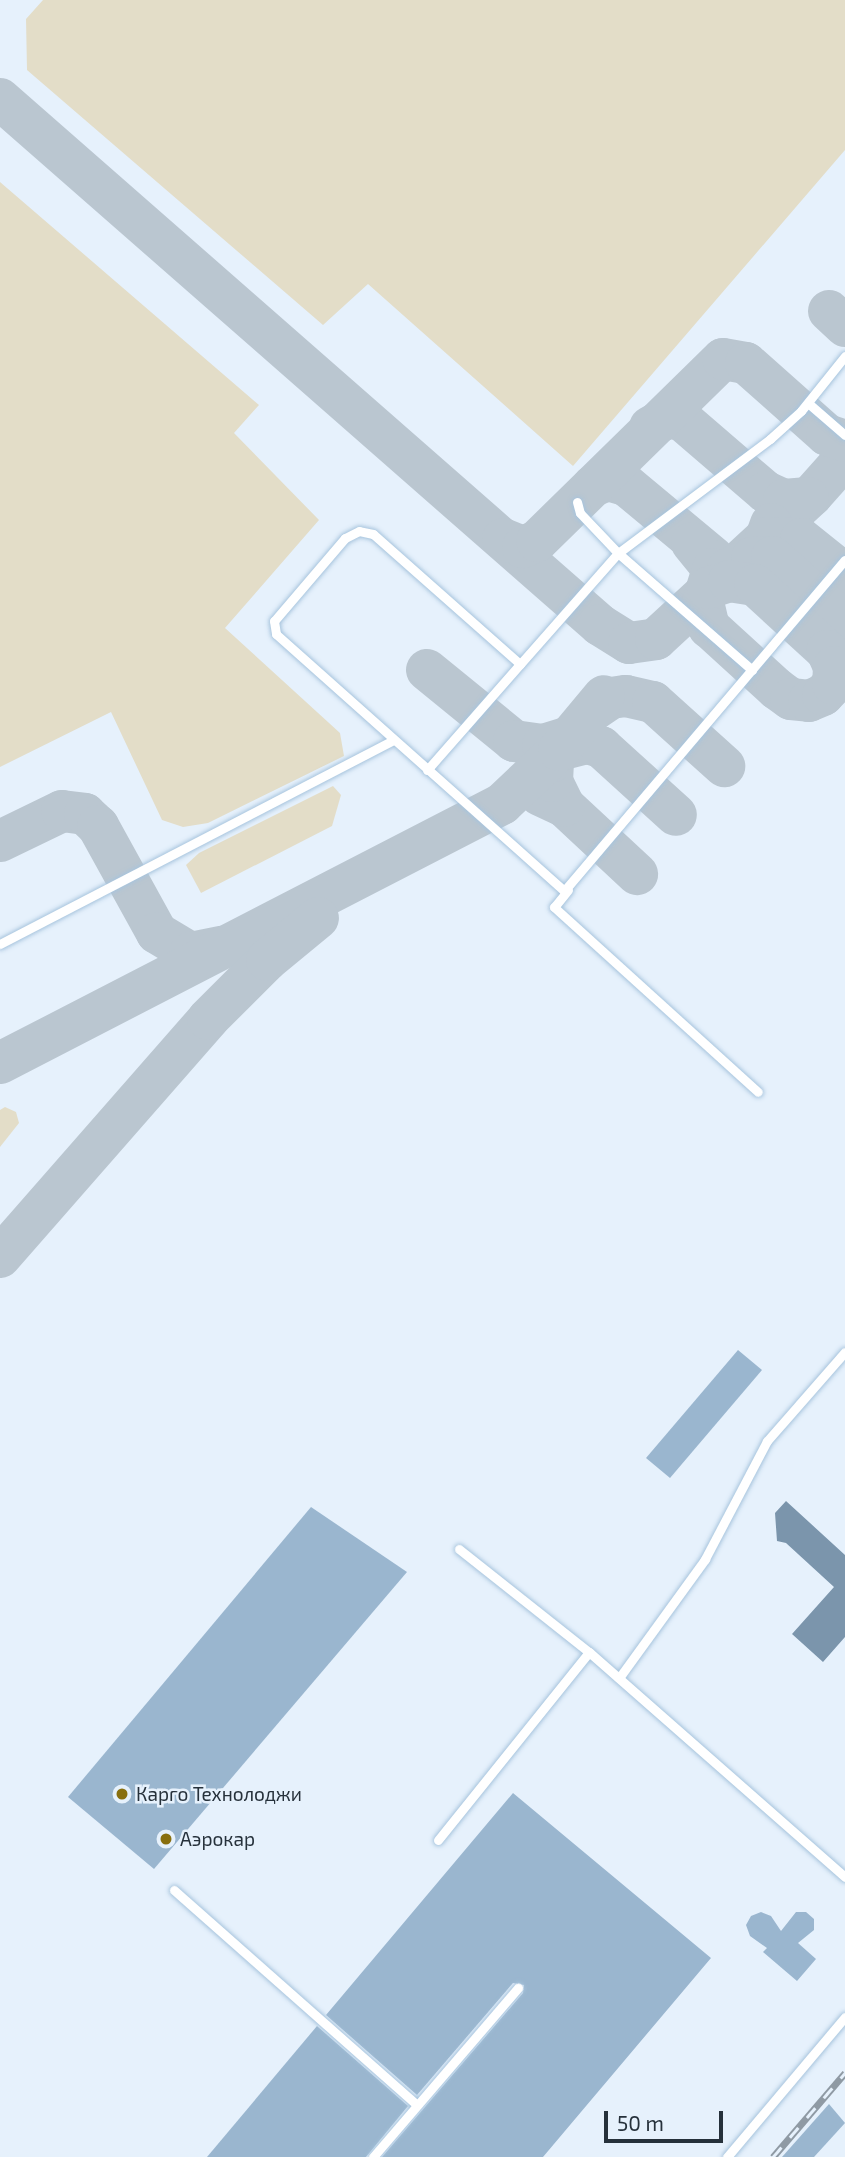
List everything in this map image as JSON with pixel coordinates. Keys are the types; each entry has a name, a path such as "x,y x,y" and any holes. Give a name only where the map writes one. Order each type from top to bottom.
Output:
{"lane":[{"path":"427,770 618,553 770,439 808,402 845,356"},
{"path":"808,402 845,435"},
{"path":"577,502 580,513 618,553 752,670"},
{"path":"520,664 373,534 359,531 345,538 274,621 276,634 427,770 479,813 556,887 568,890"},
{"path":"758,1092 554,907 845,560"},
{"path":"0,944 393,740"},
{"path":"619,1678 705,1559 767,1441 845,1352"},
{"path":"458,1549 589,1652 845,1877"},
{"path":"438,1840 589,1652"},
{"path":"174,1891 417,2105"},
{"path":"373,2157 518,1988"},
{"path":"727,2157 845,2017"}],"shaded area":[{"path":"43,0 845,0 845,150 573,466 368,284 323,325 27,70 26,19"},
{"path":"0,182 259,405 234,433 319,520 225,628 340,733 344,756 208,823 183,827 162,820 111,712 0,767"},
{"path":"333,786 341,795 332,826 201,893 186,865 199,853"},
{"path":"5,1107 16,1112 19,1123 0,1147 0,1110"}],"water":[{"path":"786,1501 845,1555 845,1637 823,1662 792,1634 834,1587 786,1543 777,1541 775,1513"}],"building":[{"path":"738,1350 762,1370 670,1478 646,1458"},
{"path":"311,1507 407,1572 154,1869 68,1797"},
{"path":"513,1793 711,1958 543,2157 382,2157 523,1993 524,1985 513,1983 417,2095 326,2015"},
{"path":"761,1912 771,1916 781,1931 796,1912 806,1912 814,1919 814,1930 798,1943 816,1959 797,1981 763,1952 767,1948 750,1936 746,1925 751,1916"},
{"path":"317,2026 408,2106 366,2157 207,2157"},
{"path":"829,2104 845,2123 814,2157 782,2157"}],"taxiway":[{"path":"0,99 600,625 629,643 656,639 812,495 845,458"},
{"path":"829,311 845,326"},
{"path":"503,539 523,547 537,541 723,359 746,363 827,435 845,441"},
{"path":"650,427 666,418 681,419 766,492 784,500 808,498"},
{"path":"593,486 608,480 626,485 714,558"},
{"path":"771,524 766,538 801,539 845,574"},
{"path":"692,543 713,569 703,602 709,627 777,689 791,699 809,701 823,695 845,671"},
{"path":"728,569 752,558 772,557 845,622"},
{"path":"708,588 729,581 755,585 827,651 834,667 833,684"},
{"path":"427,670 514,741 543,745 570,737"},
{"path":"0,1063 502,804 559,750 604,696"},
{"path":"592,711 611,698 626,696 653,702 724,766"},
{"path":"564,806 552,781 553,761 559,750 587,743 601,747 676,815"},
{"path":"540,795 564,806 637,874"},
{"path":"0,841 62,811 85,814 98,826 157,933 190,953 222,947"},
{"path":"0,1257 208,1019 267,960 318,918"}],"railway":[{"path":"773,2157 845,2073"}],"place":[{"name":"Карго Технолоджи","path":"122,1794"},
{"name":"Аэрокар","path":"166,1839"}]}
